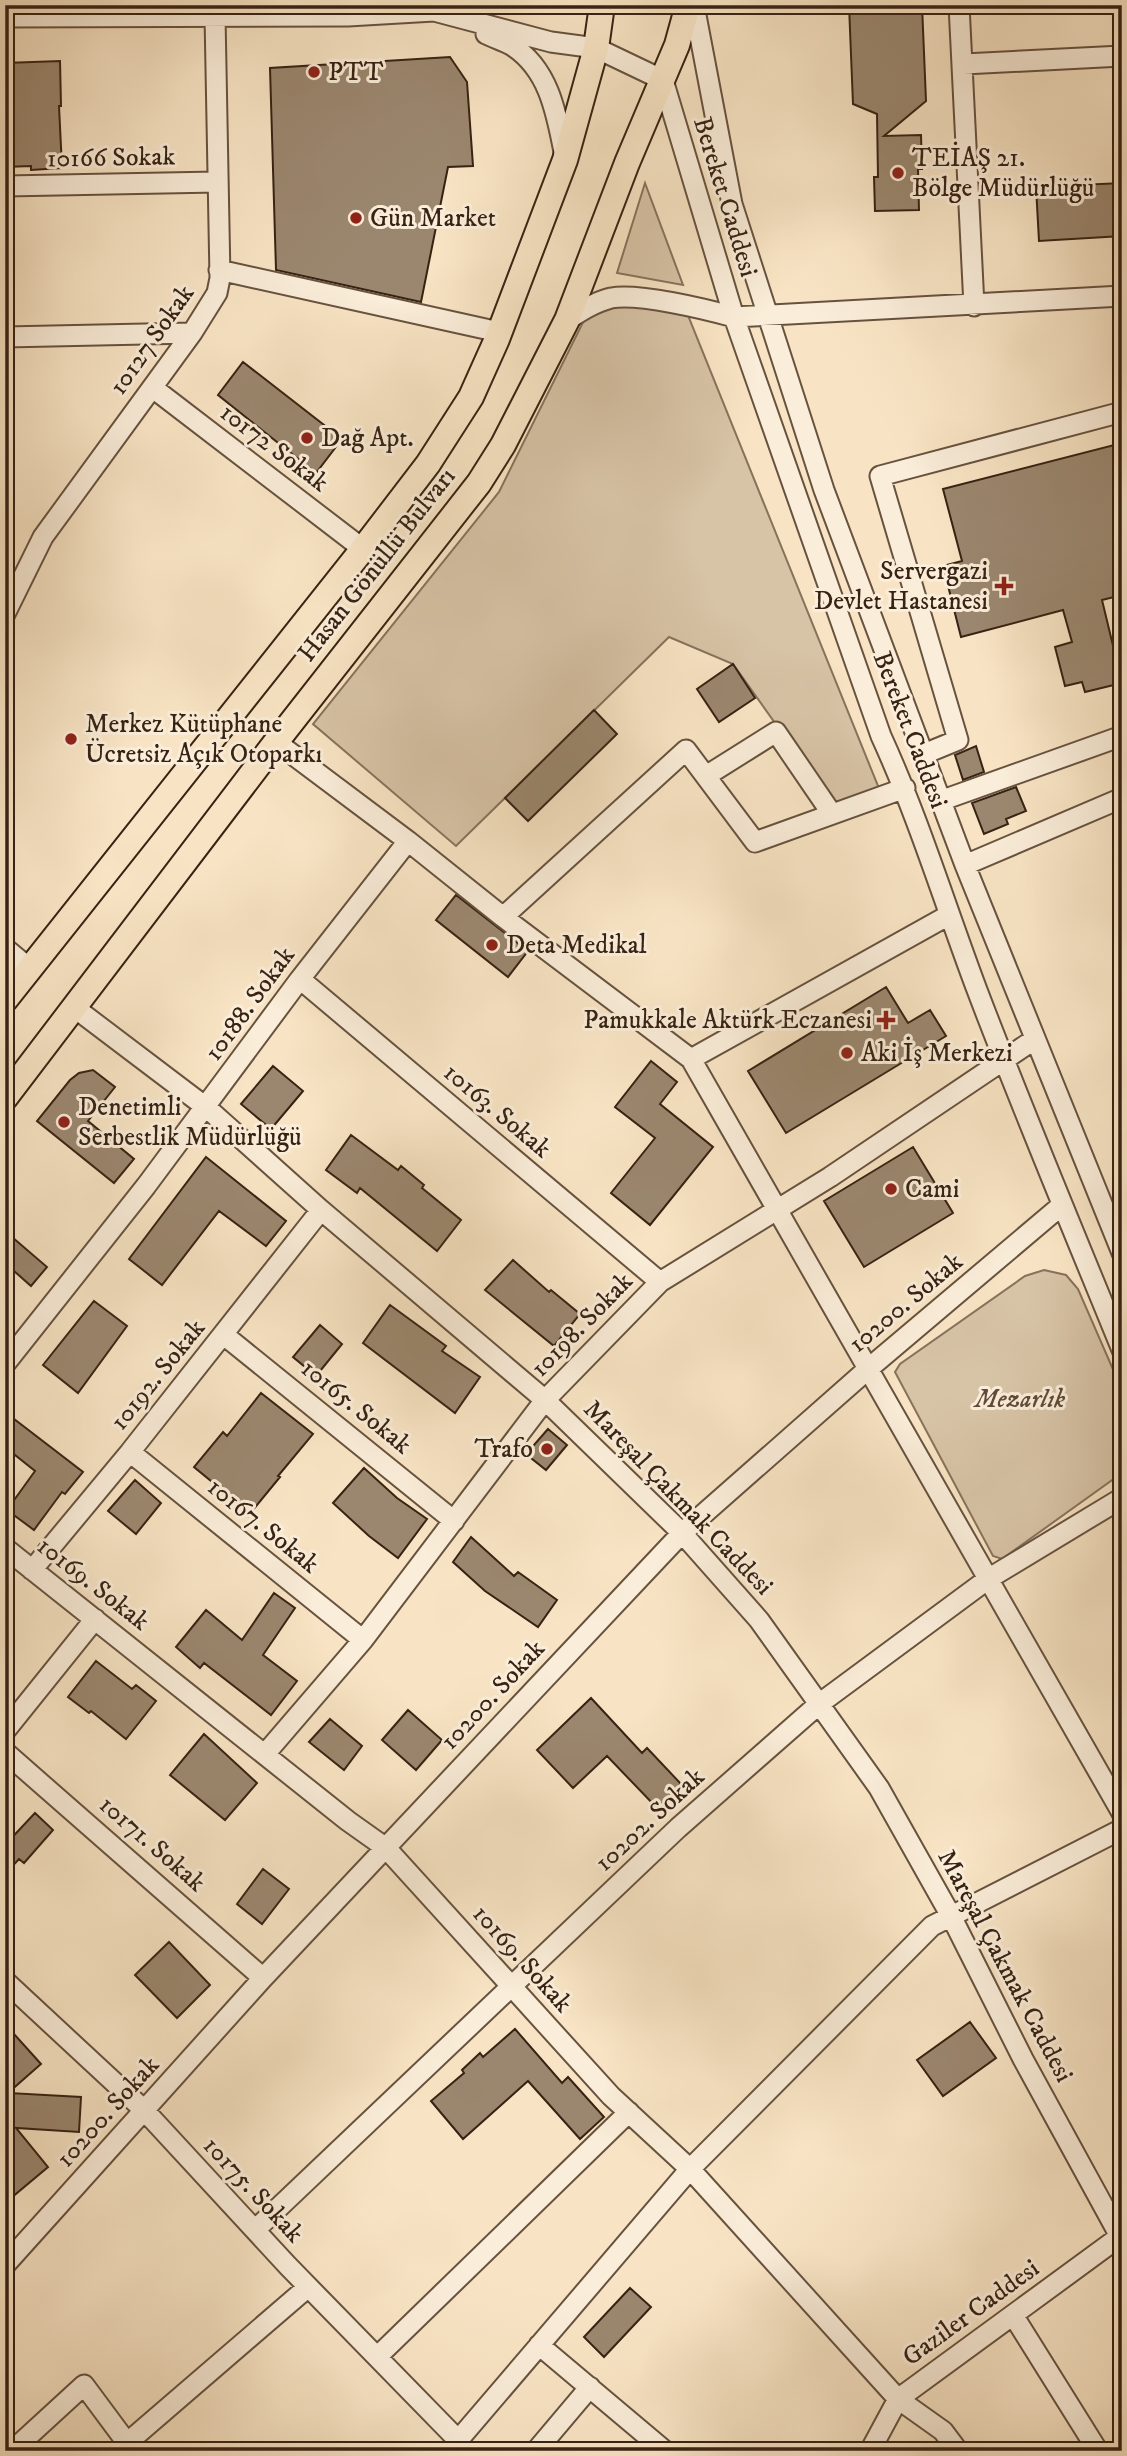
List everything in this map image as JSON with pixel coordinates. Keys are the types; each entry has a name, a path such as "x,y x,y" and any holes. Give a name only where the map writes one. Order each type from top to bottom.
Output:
{"main road":[{"name":"Hasan Gönüllü Bulvarı","path":"5,1000 363,549 428,464 471,397 565,160 596,48 602,5"},
{"name":"Hasan Gönüllü Bulvarı","path":"5,1098 479,483 503,445 567,320 626,163 677,45 688,5"}],"street":[{"name":"Bereket Caddesi","path":"694,5 732,204 824,490 940,801 1122,1253"},
{"path":"959,5 974,306"},
{"path":"5,17 35,10 215,16 348,16 434,11 551,42 596,48 663,80"},
{"path":"434,11 512,46 533,64 554,103 565,160"},
{"name":"10127 Sokak","path":"5,614 43,537 153,388 217,293 219,270 215,16"},
{"path":"964,64 1122,56"},
{"name":"Bereket Caddesi","path":"663,80 734,317 881,736 905,788 1003,1058 1122,1350"},
{"name":"10166 Sokak","path":"5,186 217,182"},
{"path":"219,270 499,332"},
{"path":"567,320 591,305 612,298 700,308 734,317 1122,296"},
{"path":"5,337 192,333"},
{"name":"10172 Sokak","path":"153,388 363,549"},
{"path":"924,754 958,740 880,476 1122,412"},
{"path":"706,776 776,732 832,814"},
{"path":"940,801 1122,736"},
{"path":"276,743 691,1059 1122,1813"},
{"path":"503,917 686,750 755,842 905,788"},
{"path":"965,865 1122,798"},
{"name":"10188. Sokak","path":"5,1364 206,1108 300,979 408,841"},
{"path":"691,1059 949,915"},
{"path":"5,948 29,968"},
{"name":"10163. Sokak","path":"300,979 660,1282"},
{"name":"Mareşal Çakmak Caddesi","path":"75,1008 206,1108 321,1210 545,1400 682,1533 759,1620 879,1788 951,1916 1023,2059 1121,2237"},
{"name":"10198. Sokak","path":"265,1754 363,1640 545,1400 660,1282 830,1177 1003,1058 1035,1039"},
{"name":"10200. Sokak","path":"5,2265 263,1978 682,1533 868,1369 1062,1205"},
{"name":"10192. Sokak","path":"32,1570 224,1335 321,1210"},
{"name":"10165. Sokak","path":"224,1335 454,1521"},
{"name":"10167. Sokak","path":"130,1452 363,1640"},
{"name":"10202. Sokak","path":"255,2230 678,1828 819,1704 988,1579 1122,1498"},
{"name":"10169. Sokak","path":"5,1548 348,1821 386,1848 629,2112 690,2169 898,2399 943,2431 958,2451"},
{"path":"5,1731 95,1619"},
{"name":"10171. Sokak","path":"5,1752 263,1978"},
{"path":"454,2445 690,2169 932,1926 1122,1829"},
{"name":"10175. Sokak","path":"5,1981 144,2110 308,2287 377,2357 454,2445"},
{"path":"377,2357 629,2112"},
{"name":"Gaziler Caddesi","path":"870,2451 898,2399 1121,2237"},
{"path":"12,2451 84,2385 130,2447 308,2287"},
{"path":"1013,2315 1098,2451"},
{"path":"539,2345 665,2451"},
{"path":"536,2451 590,2387"}],"green space":[{"path":"645,183 683,285 617,273"},
{"path":"594,300 687,313 880,791 834,806 733,664 669,637 456,846 313,724 499,492"},
{"name":"Mezarlık","path":"1044,1270 1066,1275 1078,1289 1122,1390 1122,1473 1002,1559 993,1556 895,1372 900,1364 1025,1276"}],"building":[{"name":"TEİAŞ 21. Bölge Müdürlüğü","path":"849,5 922,5 926,101 884,136 921,135 919,210 875,211 874,177 878,177 877,114 853,104"},
{"name":"Gün Market","path":"450,57 467,82 473,166 448,167 421,302 276,270 270,68"},
{"path":"60,61 62,168 31,170 31,166 5,167 5,63"},
{"path":"1122,183 1122,236 1039,241 1036,187"},
{"path":"243,362 342,439 316,473 218,395"},
{"path":"1122,443 1122,595 1102,600 1122,683 1085,692 1082,682 1065,686 1055,647 1072,642 1063,610 961,637 943,566 962,561 943,489"},
{"path":"733,664 755,698 719,722 697,689"},
{"path":"594,710 617,734 528,821 505,798"},
{"path":"976,746 984,772 963,780 955,755"},
{"path":"1016,787 1026,811 1006,819 1008,824 984,834 972,803"},
{"path":"456,895 528,951 508,977 436,920"},
{"name":"Aki İş Merkezi","path":"886,987 908,1023 930,1010 946,1036 786,1133 748,1071"},
{"path":"651,1061 677,1082 660,1104 713,1147 650,1225 611,1193 655,1138 615,1107"},
{"path":"273,1066 303,1091 271,1129 241,1104"},
{"path":"93,1070 115,1087 88,1121 134,1159 114,1183 37,1121 70,1080 79,1073"},
{"path":"351,1135 398,1170 401,1166 424,1185 422,1188 461,1220 437,1251 360,1188 357,1193 326,1170"},
{"name":"Cami","path":"913,1147 953,1213 864,1267 824,1201"},
{"path":"206,1157 286,1221 266,1246 219,1211 162,1285 129,1259"},
{"path":"5,1231 47,1267 31,1286 5,1263"},
{"path":"513,1260 549,1292 551,1290 580,1314 554,1346 485,1290"},
{"path":"94,1301 127,1326 78,1393 43,1365"},
{"path":"390,1305 446,1346 442,1351 480,1377 455,1413 363,1343"},
{"path":"320,1325 342,1344 316,1376 293,1357"},
{"path":"261,1393 313,1434 248,1516 226,1498 228,1495 194,1467 223,1432 227,1436"},
{"path":"5,1412 83,1472 65,1494 62,1492 34,1530 7,1510 35,1471 5,1447"},
{"name":"Trafo","path":"548,1429 567,1445 546,1470 526,1454"},
{"path":"364,1468 397,1498 427,1519 398,1558 333,1503"},
{"path":"135,1480 161,1503 136,1534 108,1511"},
{"path":"471,1537 514,1576 518,1572 557,1600 538,1627 485,1591 453,1562"},
{"path":"274,1593 295,1608 263,1655 297,1681 271,1715 204,1663 200,1668 176,1647 206,1610 242,1640"},
{"path":"96,1661 132,1689 136,1685 156,1701 126,1739 91,1711 89,1713 68,1697"},
{"path":"591,1698 642,1753 647,1748 681,1784 657,1808 607,1756 573,1788 537,1750"},
{"path":"408,1710 442,1740 416,1770 382,1740"},
{"path":"330,1719 362,1746 344,1770 309,1742"},
{"path":"204,1734 257,1783 225,1820 170,1775"},
{"path":"35,1813 53,1830 24,1863 19,1859 5,1874 5,1845"},
{"path":"263,1869 289,1889 262,1924 237,1904"},
{"path":"169,1942 210,1985 177,2018 135,1975"},
{"path":"970,2022 996,2058 943,2096 917,2060"},
{"path":"5,2024 41,2064 8,2093 81,2097 79,2132 16,2128 48,2167 5,2203"},
{"path":"515,2029 562,2083 568,2077 604,2117 580,2139 528,2081 463,2139 431,2101 464,2073 462,2070 480,2053 483,2057"},
{"path":"630,2288 651,2307 604,2357 584,2337"}],"place":[{"name":"PTT","path":"314,72"},
{"name":"TEİAŞ 21. Bölge Müdürlüğü","path":"898,173"},
{"name":"Gün Market","path":"356,218"},
{"name":"Dağ Apt.","path":"307,438"},
{"name":"Servergazi Devlet Hastanesi","path":"1004,586"},
{"name":"Merkez Kütüphane Ücretsiz Açık Otoparkı","path":"71,739"},
{"name":"Deta Medikal","path":"492,945"},
{"name":"Pamukkale Aktürk Eczanesi","path":"886,1020"},
{"name":"Aki İş Merkezi","path":"847,1053"},
{"name":"Denetimli Serbestlik Müdürlüğü","path":"64,1122"},
{"name":"Cami","path":"891,1189"},
{"name":"Trafo","path":"547,1449"}]}
